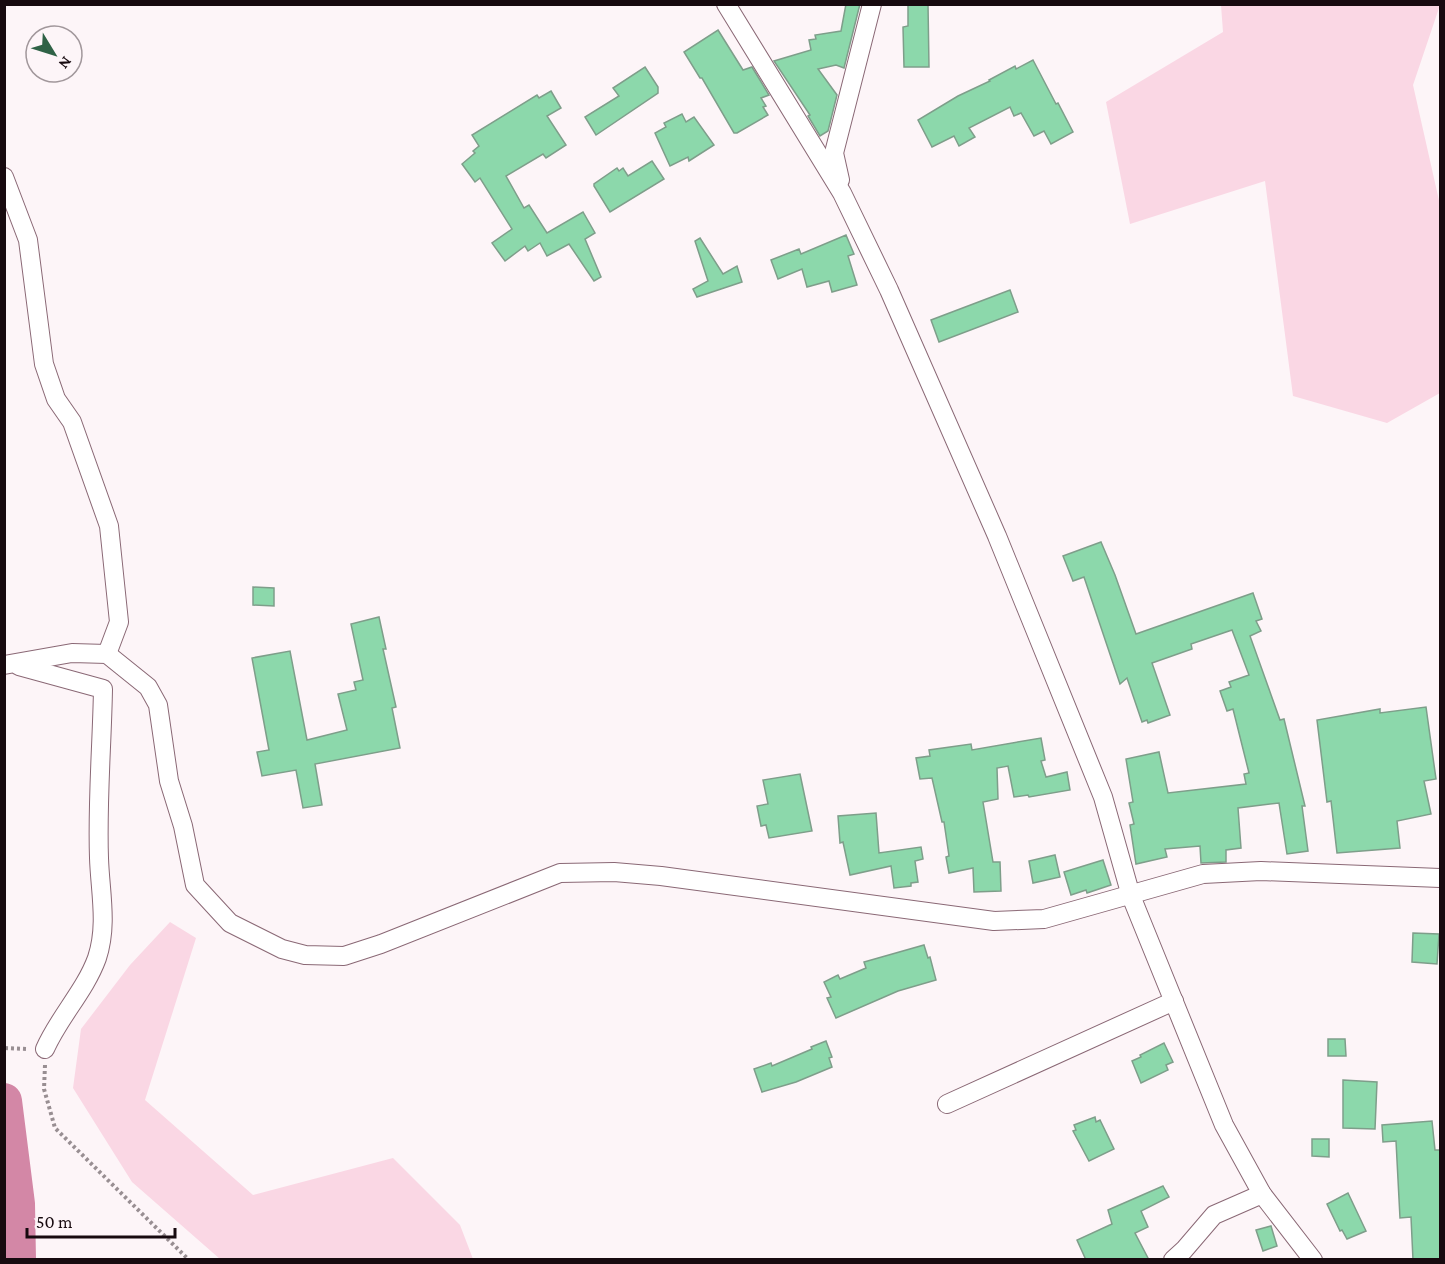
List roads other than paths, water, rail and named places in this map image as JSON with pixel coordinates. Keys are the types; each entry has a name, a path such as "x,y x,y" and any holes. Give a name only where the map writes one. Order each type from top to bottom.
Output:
{"street":[{"path":"726,4 842,193 888,290 997,536 1103,797 1131,896 1224,1125 1262,1194 1313,1260"},
{"path":"842,193 834,153 872,4"},
{"path":"4,177 28,240 44,364 56,399 72,422 109,526 119,622 107,654"},
{"path":"9,665 72,653 107,654 148,687 158,705 169,781 183,826 195,885 231,923 282,950 305,956 344,956 381,944 560,873 614,872 661,876 994,921 1044,919 1203,874 1249,872 1440,878"},
{"path":"9,665 104,689 99,858 104,919 97,957 82,989 53,1029 45,1049"},
{"path":"947,1104 1174,1001"},
{"path":"1173,1260 1214,1215 1262,1194"}],"waterway":[{"path":"4,1101 17,1204 18,1260"}]}
